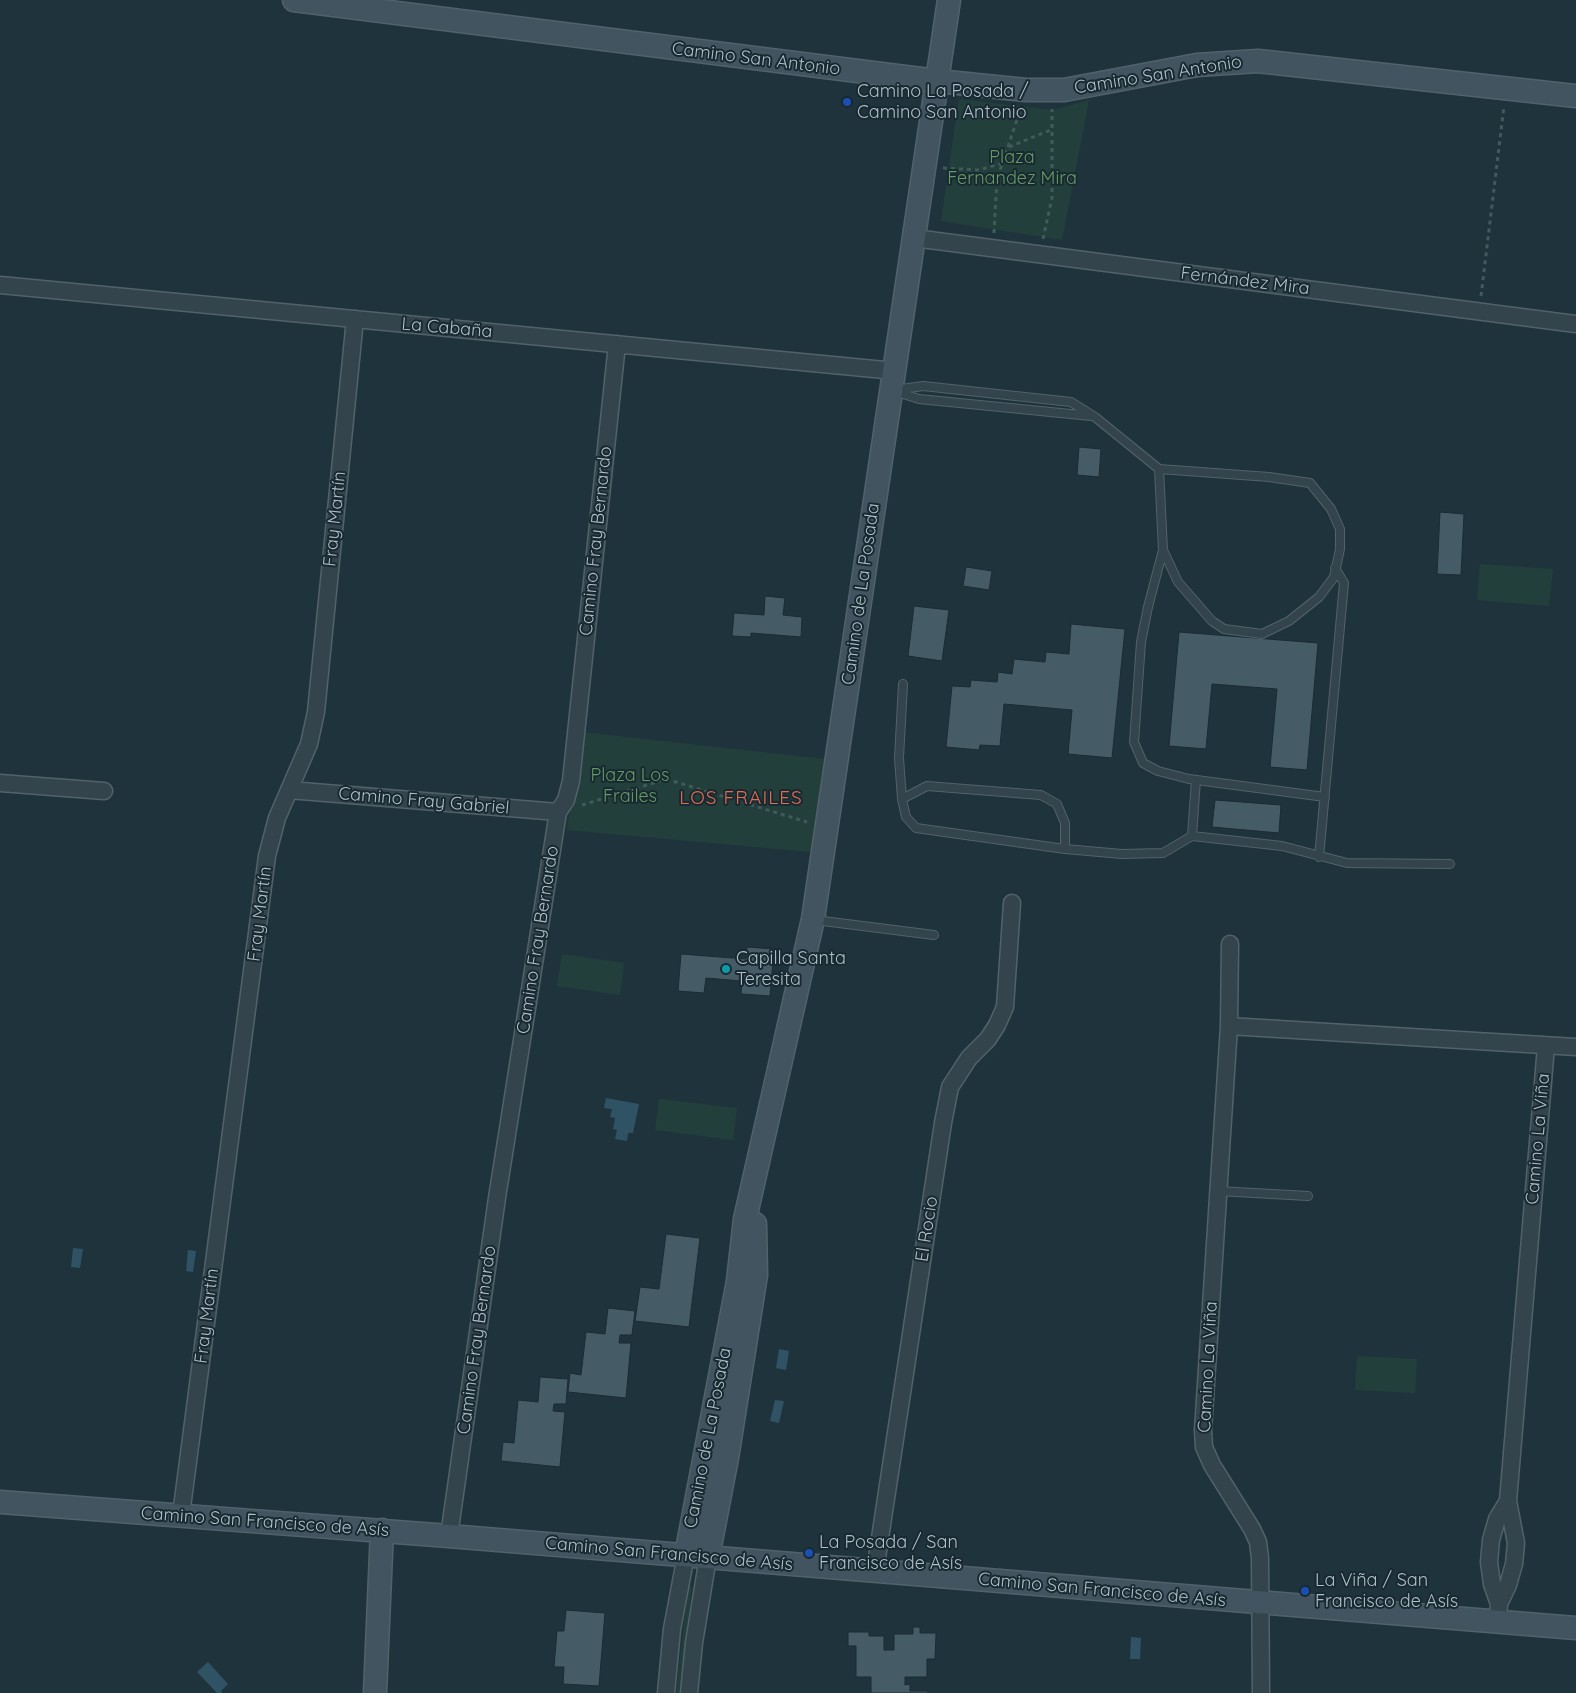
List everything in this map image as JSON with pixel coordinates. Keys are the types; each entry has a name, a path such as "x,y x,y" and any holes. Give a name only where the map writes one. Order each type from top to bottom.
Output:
{"street":[{"name":"Camino San Antonio","path":"294,0 937,81 1026,90 1078,88 1197,65 1258,60 1576,96"},
{"name":"Camino de La Posada","path":"689,1693 694,1643 697,1556 704,1454 738,1281 744,1219 813,920 949,0"},
{"name":"Fernández Mira","path":"914,238 1576,324"},
{"name":"La Cabaña","path":"0,285 616,344 893,380"},
{"name":"Fray Martín","path":"181,1515 267,856 277,818 309,744 316,712 355,319"},
{"name":"Camino Fray Bernardo","path":"449,1536 496,1198 558,812 566,800 571,781 616,344"},
{"path":"0,783 104,791"},
{"name":"Camino Fray Gabriel","path":"289,790 558,812"},
{"name":"El Rocio","path":"875,1571 948,1096 950,1087 969,1058 988,1039 997,1025 1004,1007 1012,903"},
{"name":"Camino La Viña","path":"1230,944 1229,1026 1203,1430 1204,1447 1212,1465 1252,1529 1258,1542 1260,1558 1261,1693"},
{"path":"1229,1026 1576,1047"},
{"name":"Camino La Viña","path":"1499,1613 1514,1564 1516,1542 1508,1500 1546,1046"},
{"name":"Camino de La Posada","path":"666,1693 672,1629 727,1458 756,1275 757,1255 752,1184"},
{"path":"704,1454 727,1458"},
{"name":"Camino La Viña","path":"1499,1613 1489,1562 1491,1540 1495,1526 1508,1500"},
{"name":"Camino San Francisco de Asís","path":"0,1502 382,1530 1260,1603 1499,1613 1576,1628"},
{"path":"375,1693 382,1530"}],"lane":[{"path":"893,380 919,399 1071,413 1095,417"},
{"path":"893,380 923,386 1071,402 1095,417 1158,469 1269,477 1310,483 1331,509 1340,528 1340,549 1334,577 1319,598 1289,622 1262,634 1224,629 1212,621 1178,582 1163,550"},
{"path":"1158,469 1163,550 1141,642 1134,742 1143,763 1158,771 1196,780 1325,797"},
{"path":"1319,857 1344,582 1335,568"},
{"path":"903,684 899,758 902,799 906,817 916,828 1065,849 1122,854 1163,853 1192,836 1282,846 1347,863 1450,864"},
{"path":"1192,836 1196,780"},
{"path":"902,799 928,786 1041,795 1057,804 1065,823 1065,849"},
{"path":"813,920 934,935"},
{"path":"1218,1191 1308,1196"}],"path":[{"path":"1479,312 1506,88"},
{"path":"993,248 997,179 1026,90"},
{"path":"1040,254 1052,198 1053,129 1050,90"},
{"path":"1008,147 1053,129"},
{"path":"925,167 979,170 1003,163"},
{"path":"558,812 666,779 827,829"}],"green space":[{"name":"Plaza Fernandez Mira","path":"959,99 1054,110 1089,100 1062,240 941,221"},
{"path":"1480,564 1553,569 1549,606 1477,600"},
{"name":"Plaza Los Frailes","path":"581,732 824,759 811,852 567,830"},
{"path":"562,954 624,963 620,995 557,986"},
{"path":"659,1099 737,1108 733,1140 655,1130"},
{"path":"1357,1356 1417,1359 1415,1393 1355,1390"},
{"path":"688,1585 692,1587 681,1693 676,1693"}],"water":[{"path":"606,1098 639,1104 633,1133 628,1133 627,1141 615,1139 617,1130 613,1129 615,1118 610,1117 612,1109 604,1108"},
{"path":"73,1248 83,1249 80,1268 71,1267"},
{"path":"188,1250 196,1251 193,1272 186,1271"},
{"path":"779,1349 789,1351 786,1370 776,1368"},
{"path":"775,1400 784,1401 779,1423 770,1421"},
{"path":"1131,1637 1141,1638 1140,1659 1130,1659"},
{"path":"208,1662 228,1684 221,1691 222,1693 217,1693 197,1672"}],"building":[{"path":"1079,447 1101,449 1099,477 1077,475"},
{"path":"1440,512 1464,514 1461,575 1437,574"},
{"path":"966,567 992,571 989,590 963,586"},
{"path":"765,596 785,598 783,615 802,617 801,637 751,633 751,637 732,636 734,613 764,615"},
{"path":"914,606 949,610 942,661 908,656"},
{"path":"1071,624 1125,629 1112,758 1068,754 1072,710 1004,704 1000,746 980,745 979,750 946,747 952,686 970,687 971,680 997,682 998,672 1012,674 1014,659 1045,662 1046,652 1069,654"},
{"path":"1179,632 1318,643 1307,770 1270,767 1277,689 1212,684 1206,749 1169,746"},
{"path":"1215,800 1281,805 1279,833 1212,827"},
{"name":"Capilla Santa Teresita","path":"747,947 774,949 770,996 741,994 742,981 706,978 704,993 678,991 681,954 746,959"},
{"path":"666,1234 700,1238 689,1327 635,1321 640,1287 659,1289"},
{"path":"608,1308 635,1311 632,1335 620,1335 619,1343 631,1343 626,1398 568,1392 570,1373 581,1375 586,1332 605,1334"},
{"path":"540,1377 568,1379 566,1404 554,1404 553,1411 565,1412 560,1467 501,1461 503,1442 514,1443 518,1400 538,1402"},
{"path":"566,1610 605,1613 599,1686 563,1684 564,1667 554,1667 557,1631 564,1631"},
{"path":"913,1627 920,1627 920,1633 936,1633 935,1659 927,1659 927,1677 905,1677 905,1685 910,1684 910,1691 928,1691 928,1693 871,1693 871,1677 856,1677 856,1646 848,1646 848,1632 869,1632 869,1636 884,1636 884,1650 894,1650 894,1634 913,1634"}],"place":[{"name":"Camino La Posada / Camino San Antonio","path":"847,102"},
{"name":"Capilla Santa Teresita","path":"726,969"},
{"name":"La Posada / San Francisco de Asís","path":"809,1553"},
{"name":"La Viña / San Francisco de Asís","path":"1305,1591"}],"district":[{"name":"LOS FRAILES","path":"741,798"}]}
